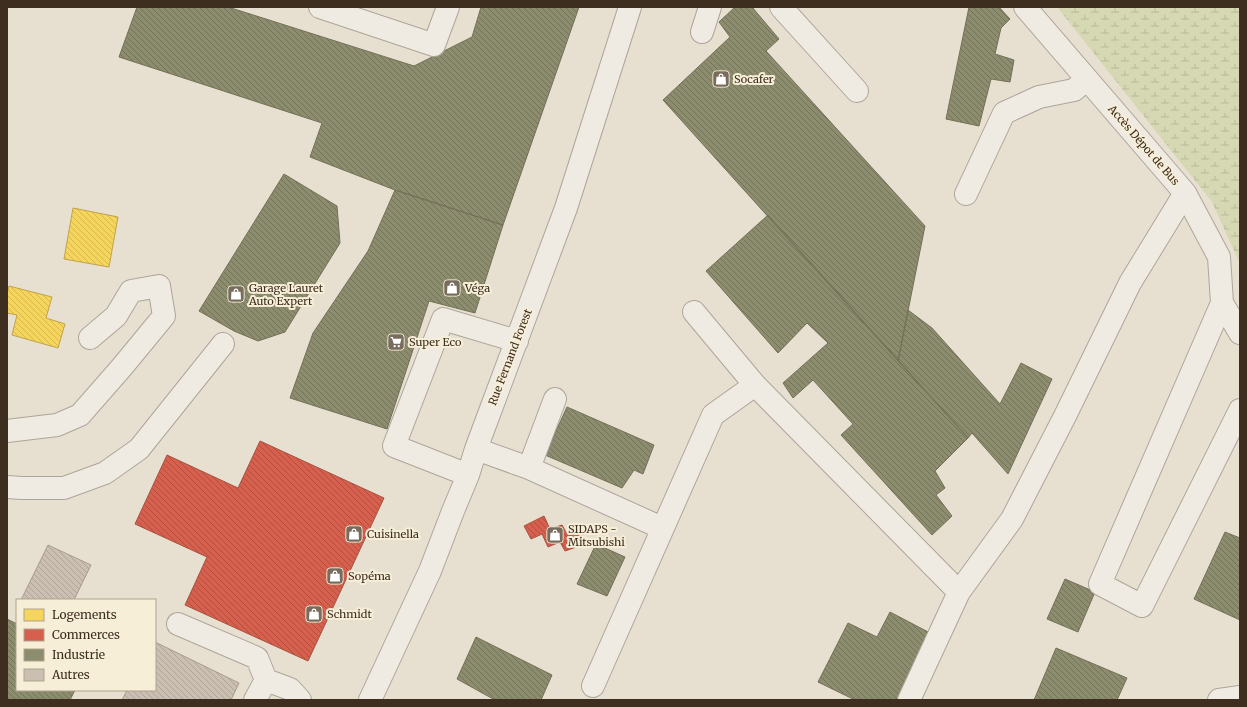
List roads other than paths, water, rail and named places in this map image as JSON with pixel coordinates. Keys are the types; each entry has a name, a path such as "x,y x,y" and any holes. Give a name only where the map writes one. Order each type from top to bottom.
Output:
{"street":[{"path":"320,7 434,45 448,7"},
{"name":"Rue Fernand Forest","path":"370,700 430,570 468,475 476,449 566,208 630,7"},
{"path":"702,32 710,7"},
{"path":"781,7 857,91"},
{"name":"Accès Dépot de Bus","path":"1025,7 1185,193 1219,257 1222,303"},
{"path":"966,194 1004,113 1039,96 1074,90 1087,79"},
{"path":"909,700 959,592 1012,518 1065,416 1130,283 1185,193"},
{"path":"7,431 57,425 80,415 164,316 159,286 131,291 116,316 90,338"},
{"path":"1222,303 1240,333"},
{"path":"1222,303 1100,584 1142,606 1240,410"},
{"path":"694,312 755,385 959,592"},
{"path":"468,475 394,446 443,319 517,341"},
{"path":"7,486 22,488 64,488 105,473 139,449 223,344"},
{"path":"593,686 713,415 755,385"},
{"path":"529,468 555,399"},
{"path":"476,449 529,468 662,528"},
{"path":"178,624 257,658 266,680 290,688 300,700"},
{"path":"255,700 266,680"},
{"path":"1219,700 1240,697"}],"place":[{"name":"Socafer","path":"721,79"},
{"name":"Véga","path":"452,288"},
{"name":"Garage Lauret Auto Expert","path":"236,294"},
{"name":"Super Eco","path":"396,342"},
{"name":"Cuisinella","path":"354,534"},
{"name":"SIDAPS - Mitsubishi","path":"555,535"},
{"name":"Sopéma","path":"335,576"},
{"name":"Schmidt","path":"314,614"}]}
